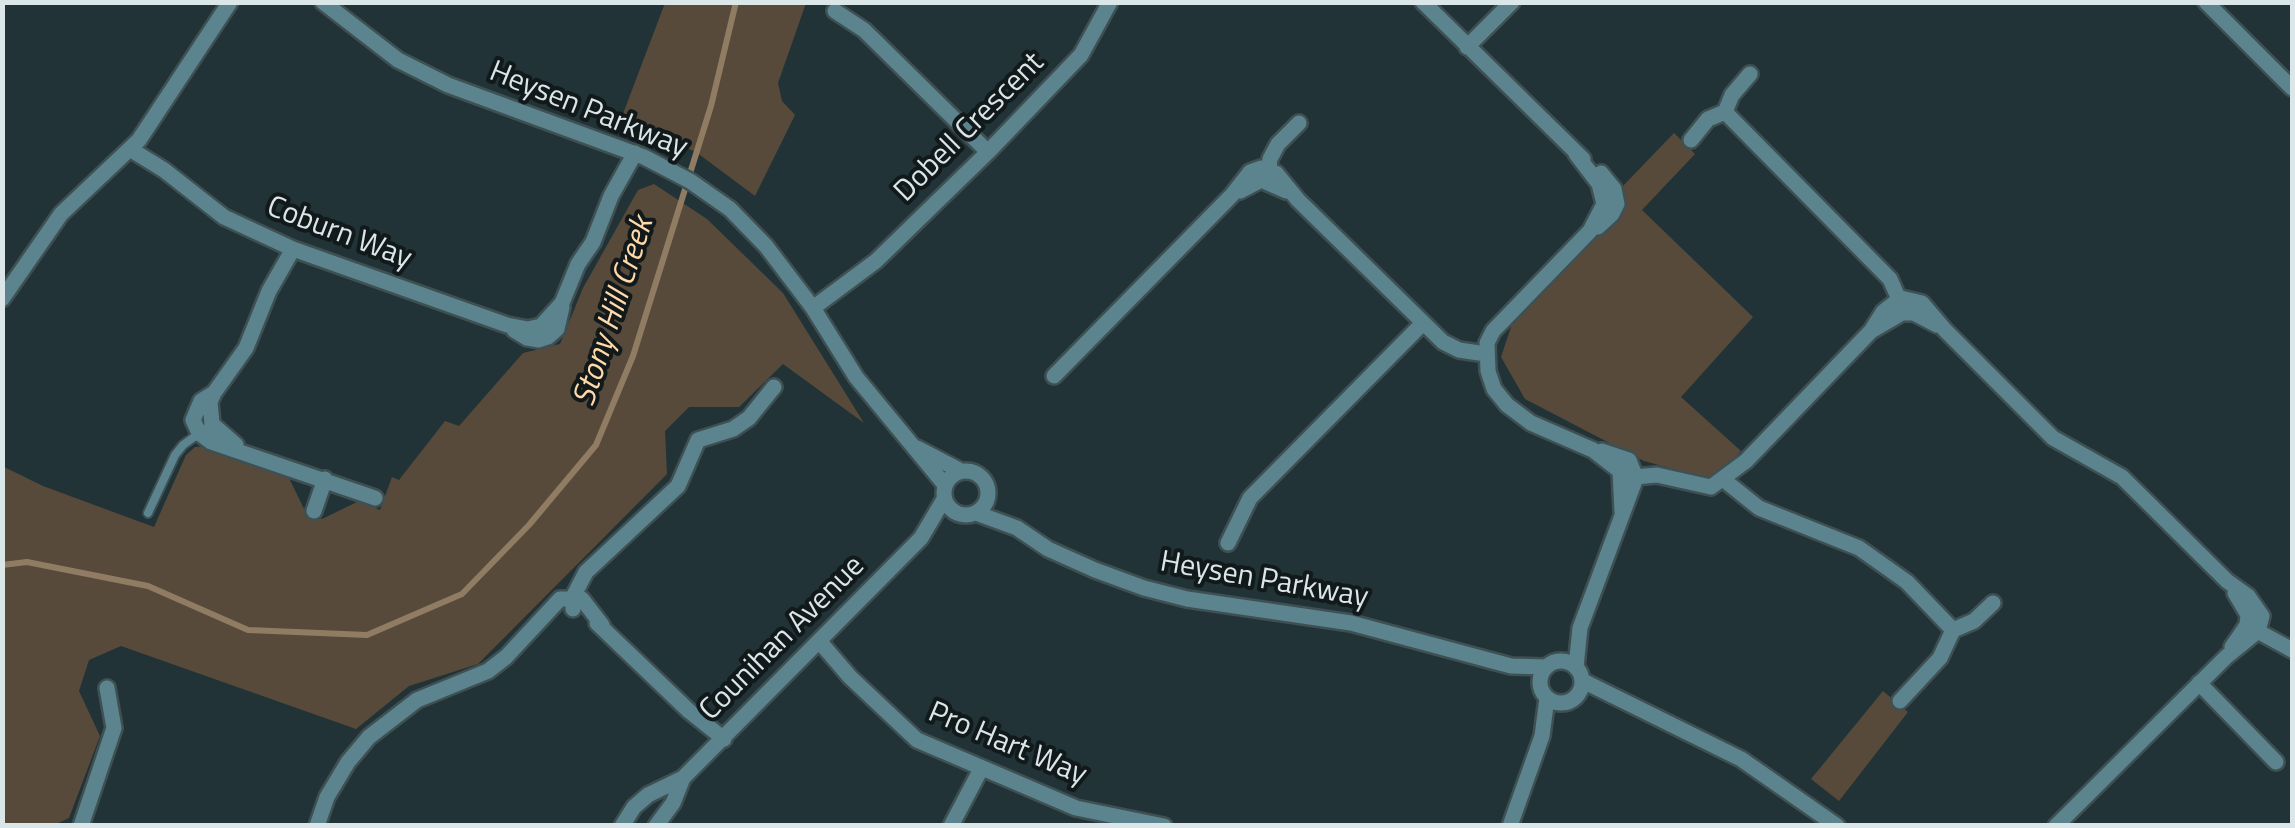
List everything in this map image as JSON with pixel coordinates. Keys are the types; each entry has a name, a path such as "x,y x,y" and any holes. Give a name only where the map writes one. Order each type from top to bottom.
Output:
{"street":[{"name":"Heysen Parkway","path":"323,2 398,60 448,85 628,150 664,167 730,209 766,246 810,304 856,377 914,446 944,492"},
{"name":"Dobell Crescent","path":"810,304 876,261 988,152 1082,55 1110,2"},
{"path":"1423,2 1576,154 1604,194 1604,204 1590,231 1493,331 1486,354 1494,388 1507,405 1531,423 1593,450 1630,478 1657,475 1711,488 1724,480 1871,331 1901,306"},
{"path":"1467,47 1512,2"},
{"path":"2206,2 2292,88"},
{"path":"2,299 61,214 135,144 231,6"},
{"path":"835,11 864,30 988,152"},
{"path":"1690,140 1708,119 1725,112 1750,74"},
{"path":"1725,112 1890,279 1901,306 1945,330 2053,438 2122,476 2227,581 2244,606 2252,628 2292,650"},
{"path":"1054,376 1232,195 1268,175 1278,144 1299,123"},
{"name":"Coburn Way","path":"135,144 224,217 286,246 507,325 528,329 541,326 562,303 578,264 594,242 628,150"},
{"path":"1268,175 1443,342 1460,350 1486,354"},
{"path":"286,246 246,348 210,402 206,429 248,452 375,498"},
{"path":"1228,543 1250,498 1423,323"},
{"path":"316,826 327,797 348,762 388,720 418,700 488,671 537,626 576,602 596,566 678,486 698,440 733,429 748,418 774,387"},
{"name":"Heysen Parkway","path":"914,446 961,471"},
{"path":"961,471 980,476 988,495 968,514 950,509 944,492 961,471"},
{"path":"1510,826 1542,736 1576,687 1580,628 1622,512 1630,478"},
{"path":"314,511 326,480"},
{"path":"1724,480 1759,508 1860,548 1907,582 1953,630"},
{"name":"Counihan Avenue","path":"622,826 634,807 648,795 684,778 817,645 920,538 944,492"},
{"name":"Heysen Parkway","path":"988,495 1016,528 1048,549 1144,588 1188,599 1352,623 1511,666 1566,661 1576,687 1544,691 1511,666"},
{"name":"Heysen Parkway","path":"968,514 1016,528"},
{"name":"Counihan Avenue","path":"920,538 968,514"},
{"path":"576,602 721,742"},
{"path":"1900,701 1940,658 1953,630 1974,622 1993,603"},
{"path":"1542,736 1550,664 1580,628"},
{"path":"2056,826 2252,628"},
{"name":"Pro Hart Way","path":"817,645 916,740 1076,808 1164,826"},
{"path":"2199,683 2276,762"},
{"path":"1576,687 1680,727 1742,759 1836,826"},
{"path":"81,826 114,728 107,688"},
{"path":"950,826 981,769"},
{"name":"Counihan Avenue","path":"656,826 673,803 684,778"}],"lane":[{"path":"148,513 175,455 206,429"}],"shaded area":[{"path":"665,3 806,3 778,83 782,101 795,115 755,196 696,152 621,119"},
{"path":"1674,133 1695,154 1642,210 1753,317 1681,397 1741,451 1715,480 1644,461 1525,399 1501,357 1513,321 1614,220 1620,189"},
{"path":"654,184 707,219 783,293 864,423 783,364 739,407 689,407 665,431 667,474 478,664 409,686 356,729 121,646 89,660 79,691 100,736 69,818 54,825 3,825 2,466 43,486 154,527 186,455 195,447 208,446 288,476 305,511 322,519 359,501 380,510 392,477 399,480 445,421 459,426 523,353 560,344 583,288 638,190"},
{"path":"1883,691 1908,712 1839,801 1811,779"}],"waterway":[{"name":"Stony Hill Creek","path":"2,565 27,562 148,586 248,630 367,635 462,594 529,525 596,445 633,356 711,106 736,2"}]}
